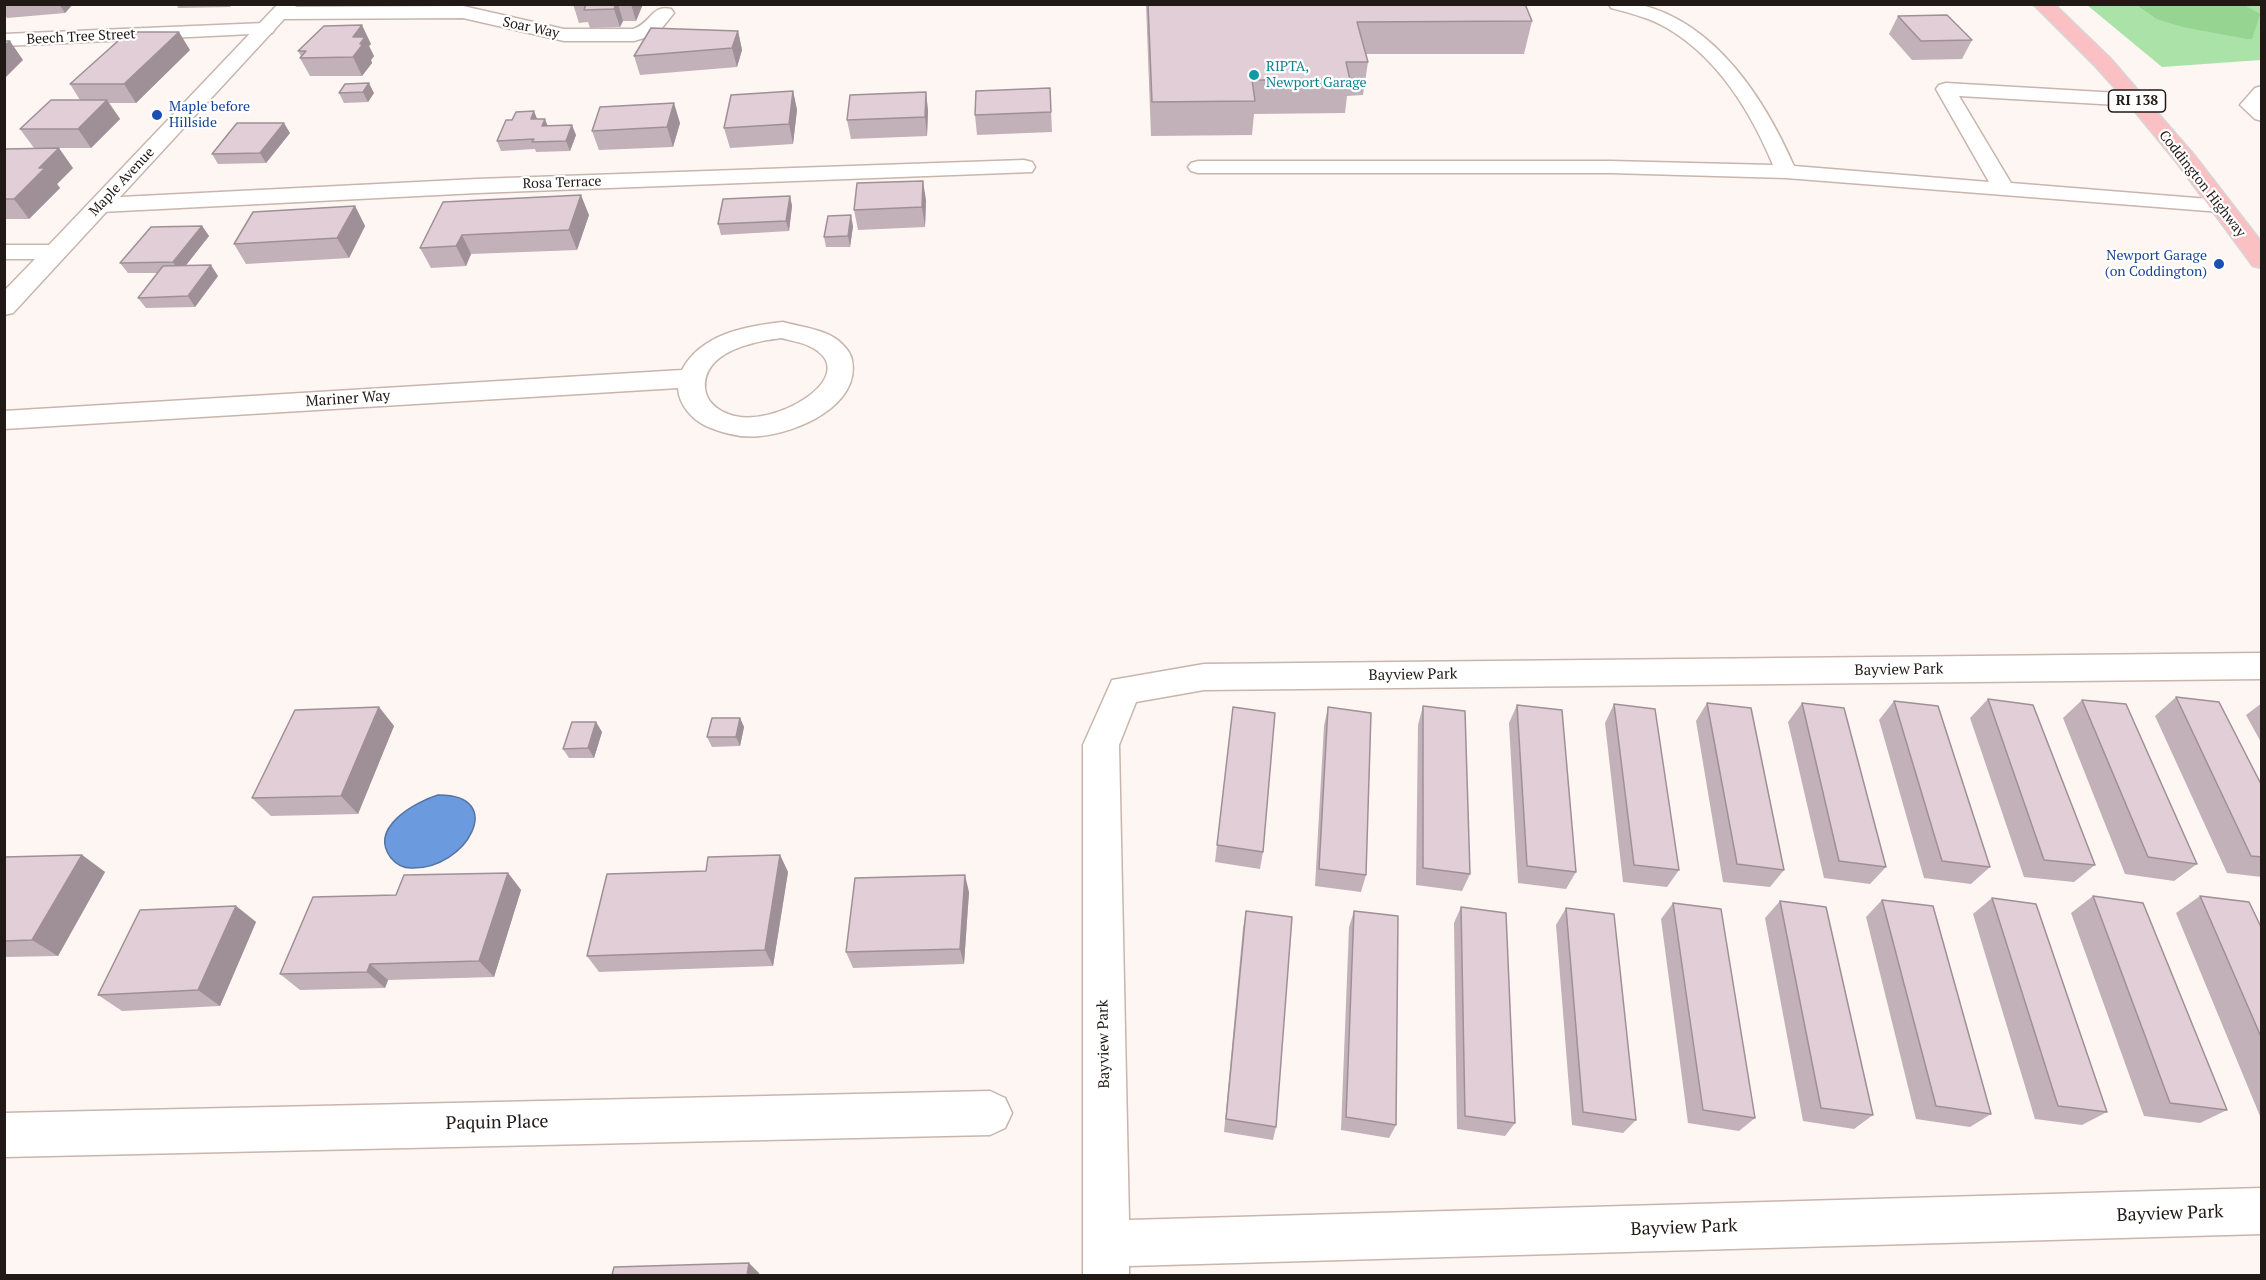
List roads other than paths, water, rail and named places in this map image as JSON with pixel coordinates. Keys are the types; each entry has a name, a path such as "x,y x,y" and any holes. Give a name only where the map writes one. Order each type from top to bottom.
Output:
{"highway":[{"name":"Coddington Highway","path":"2042,4 2093,53 2136,100 2262,261"}],"street":[{"name":"Soar Way","path":"285,9 463,12 564,35 634,35 650,30 664,13"},
{"name":"Maple Avenue","path":"4,307 285,9"},
{"name":"Beech Tree Street","path":"4,40 265,29"},
{"name":"Rosa Terrace","path":"101,205 477,186 1024,167"},
{"path":"4,252 58,252"},
{"path":"783,330 805,333 824,341 835,351 841,364 840,378 834,392 820,405 802,416 779,424 754,427 730,425 710,418 696,407 690,393 691,378 700,362 715,349 736,338 759,332 783,330"},
{"name":"Mariner Way","path":"4,420 691,378"},
{"name":"Bayview Park","path":"2262,666 1204,677 1124,690 1101,745 1106,1260 2262,1211"},
{"name":"Paquin Place","path":"4,1135 990,1113"}],"lane":[{"path":"1617,4 1639,10 1680,27 1714,55 1772,135 1786,172"},
{"path":"2004,190 1946,89 2136,100"},
{"path":"2262,92 2250,105 2262,115"},
{"path":"1198,167 1610,167 1786,172 2221,206"}],"water":[{"path":"438,795 459,798 471,806 475,818 472,832 463,846 449,857 431,865 411,868 400,865 391,858 385,847 385,836 397,818 407,810"}],"place":[{"name":"RIPTA, Newport Garage","path":"1254,75"},
{"name":"Maple before Hillside","path":"157,115"},
{"name":"Newport Garage (on Coddington)","path":"2219,264"}]}
